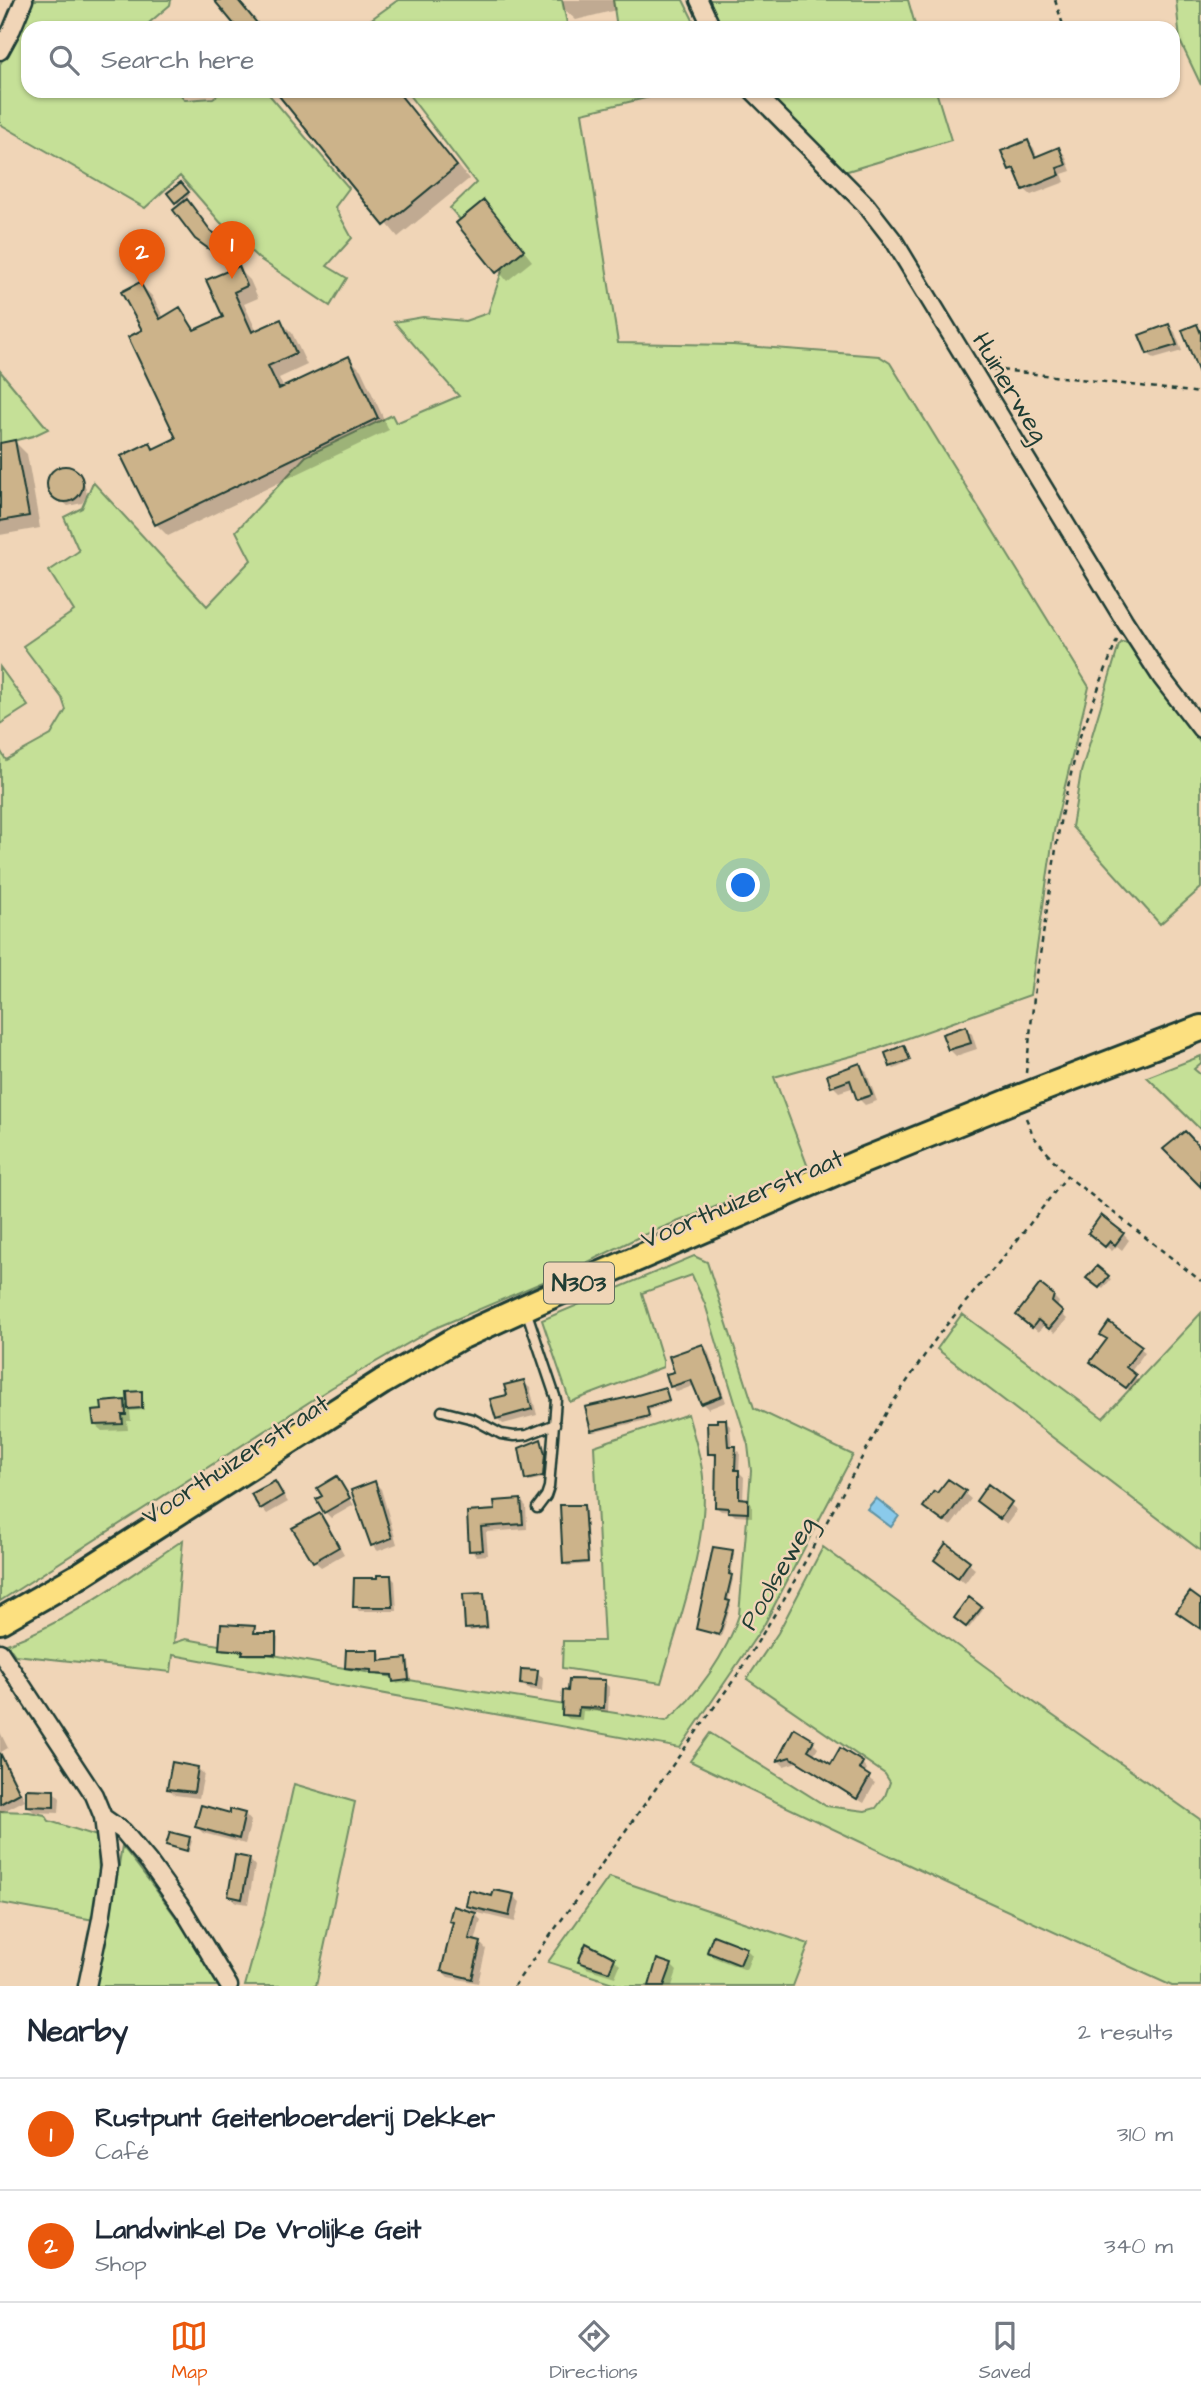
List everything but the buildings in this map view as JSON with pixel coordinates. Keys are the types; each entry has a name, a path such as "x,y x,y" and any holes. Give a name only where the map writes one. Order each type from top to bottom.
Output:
{"main road":[{"name":"Voorthuizerstraat","path":"0,1621 77,1577 382,1382 458,1338 860,1162 1201,1028"}],"street":[{"path":"0,51 24,0"},
{"path":"699,0 709,21"},
{"name":"Huinerweg","path":"760,98 866,205 894,241 1124,620 1161,677 1201,729"},
{"path":"0,1652 94,1795 103,1817 109,1866 102,1919 87,1986"},
{"path":"103,1817 122,1831 149,1861 184,1910 229,1986"}],"lane":[{"path":"524,1307 535,1332 556,1399 550,1487 547,1496 537,1508"},
{"path":"442,1411 473,1419 501,1434 514,1436 527,1435 555,1424"}],"path":[{"path":"1055,0 1062,21"},
{"path":"969,366 1201,393"},
{"path":"1124,620 1080,736 1061,816 1035,988 1024,1111 1034,1137 1067,1176 1201,1281"},
{"name":"Poolseweg","path":"514,1986 738,1674 790,1590 889,1408 939,1334 1067,1176"}],"green space":[{"path":"33,0 171,0 170,5 151,21 24,21"},
{"path":"398,0 562,0 566,21 369,21"},
{"path":"613,0 683,0 694,21 616,21"},
{"path":"703,0 908,0 914,21 714,21"},
{"path":"1176,0 1201,0 1201,85 1180,41"},
{"path":"21,28 21,98 272,98 349,188 335,207 352,238 327,266 347,278 330,306 258,258 220,222 180,176 145,208 0,124 0,64"},
{"path":"411,98 645,98 582,113 618,343 733,345 879,356 890,363 1089,687 1054,831 1030,995 874,1050 774,1077 809,1170 641,1236 576,1268 433,1329 331,1388 0,1601 0,750 6,760 51,735 66,710 62,698 23,646 74,611 49,571 79,551 64,517 82,508 93,482 207,606 251,560 236,531 306,456 392,415 396,423 459,396 394,322 423,317 465,321 488,313 503,268 450,208 476,183"},
{"path":"767,98 938,98 951,140 844,172"},
{"path":"0,371 48,429 33,436 0,444"},
{"path":"1122,642 1128,643 1201,743 1201,888 1160,924 1072,827 1081,772"},
{"path":"0,667 28,706 0,724"},
{"path":"1201,1056 1201,1063 1194,1069 1201,1075 1201,1130 1147,1077"},
{"path":"694,1256 707,1262 754,1408 853,1455 764,1625 680,1748 173,1655 171,1672 15,1655 7,1644 76,1611 183,1540 174,1643 186,1639 426,1683 666,1721 689,1700 710,1673 727,1644 739,1615 751,1471 748,1445 705,1304 692,1275 642,1293 663,1367 570,1402 542,1320"},
{"path":"1201,1313 1201,1551 937,1349 962,1314 1103,1418"},
{"path":"688,1414 703,1477 702,1526 684,1608 661,1683 562,1668 563,1641 604,1641 594,1446"},
{"path":"823,1547 1035,1703 1201,1820 1201,1986 1172,1986 690,1761 710,1733 826,1806 865,1811 876,1808 885,1796 890,1782 885,1774 747,1679 778,1633"},
{"path":"294,1784 355,1802 316,1986 245,1986 264,1917"},
{"path":"0,1811 45,1815 49,1821 97,1836 99,1871 94,1920 0,1903"},
{"path":"122,1846 174,1914 221,1986 95,1986"},
{"path":"609,1877 809,1944 793,1986 622,1986 548,1962"}],"water":[{"path":"876,1498 899,1516 891,1527 867,1509"}],"place":[{"name":"Rustpunt Geitenboerderij Dekker","path":"232,279"},
{"name":"Landwinkel De Vrolijke Geit","path":"142,287"}]}
